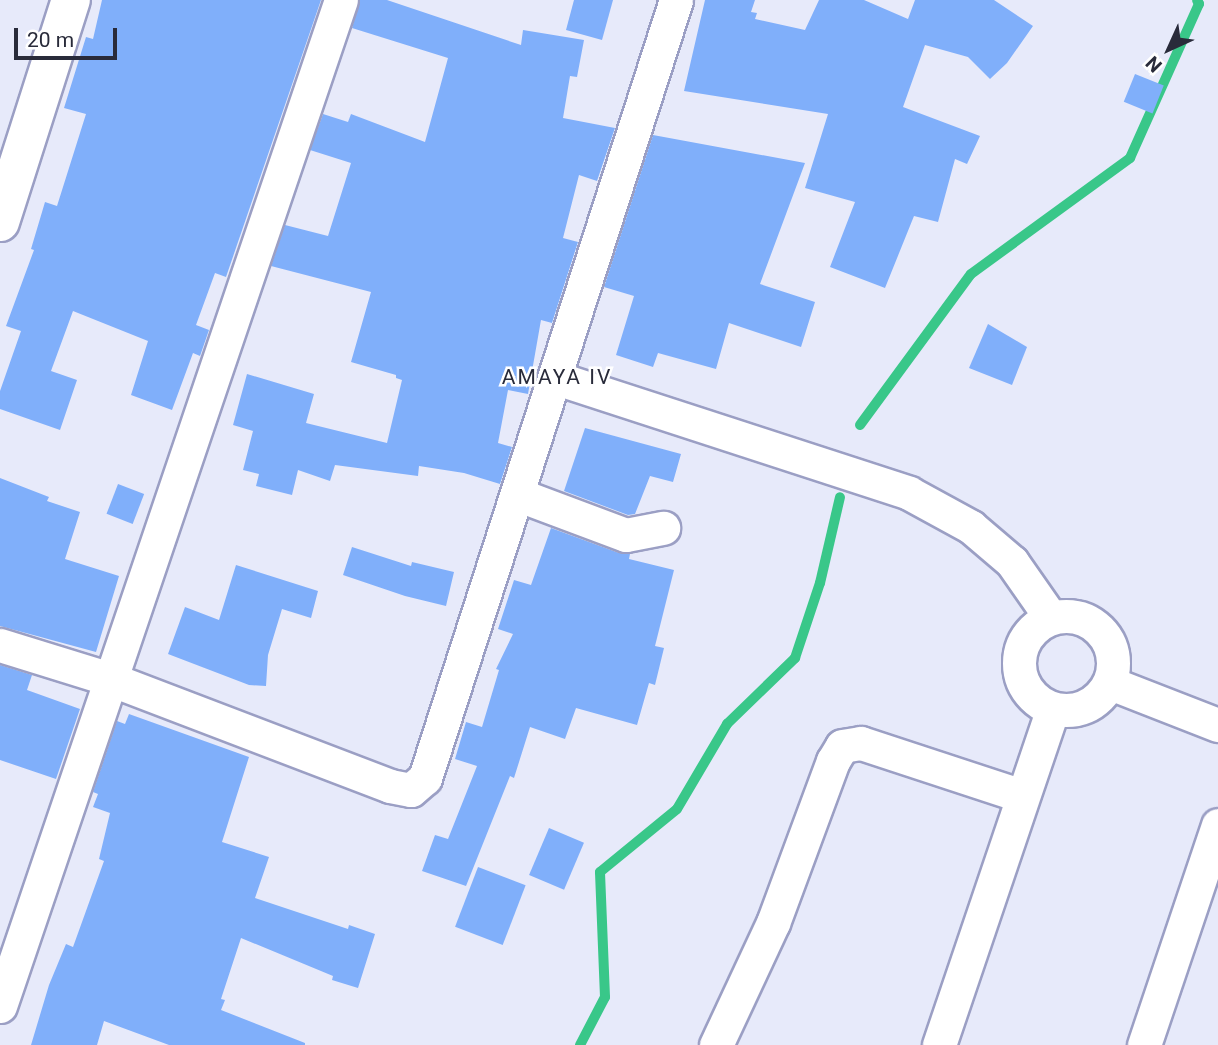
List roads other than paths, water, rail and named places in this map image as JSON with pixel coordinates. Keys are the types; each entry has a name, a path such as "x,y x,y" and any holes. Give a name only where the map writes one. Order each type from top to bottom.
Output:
{"street":[{"path":"0,222 71,0"},
{"path":"0,1006 341,0"},
{"path":"0,645 110,680 390,786 411,790 425,778 519,495 676,0"},
{"path":"556,378 909,493 971,527 1012,562 1051,618"},
{"path":"519,495 626,536 663,528"},
{"path":"1051,618 1078,618 1101,632 1113,656 1110,683 1093,703 1080,709 1053,709 1030,695 1023,683 1018,657 1030,633 1051,618"},
{"path":"1110,683 1218,724"},
{"path":"939,1045 1053,709"},
{"path":"716,1045 773,923 833,761 842,746 861,743 1022,796"},
{"path":"1144,1045 1218,825"}],"waterway":[{"path":"860,425 971,274 1130,158 1199,4 1197,0"},
{"path":"580,1045 605,997 600,872 677,809 727,724 795,658 820,583 840,497"}],"district":[{"name":"AMAYA IV","path":"557,377"}]}
